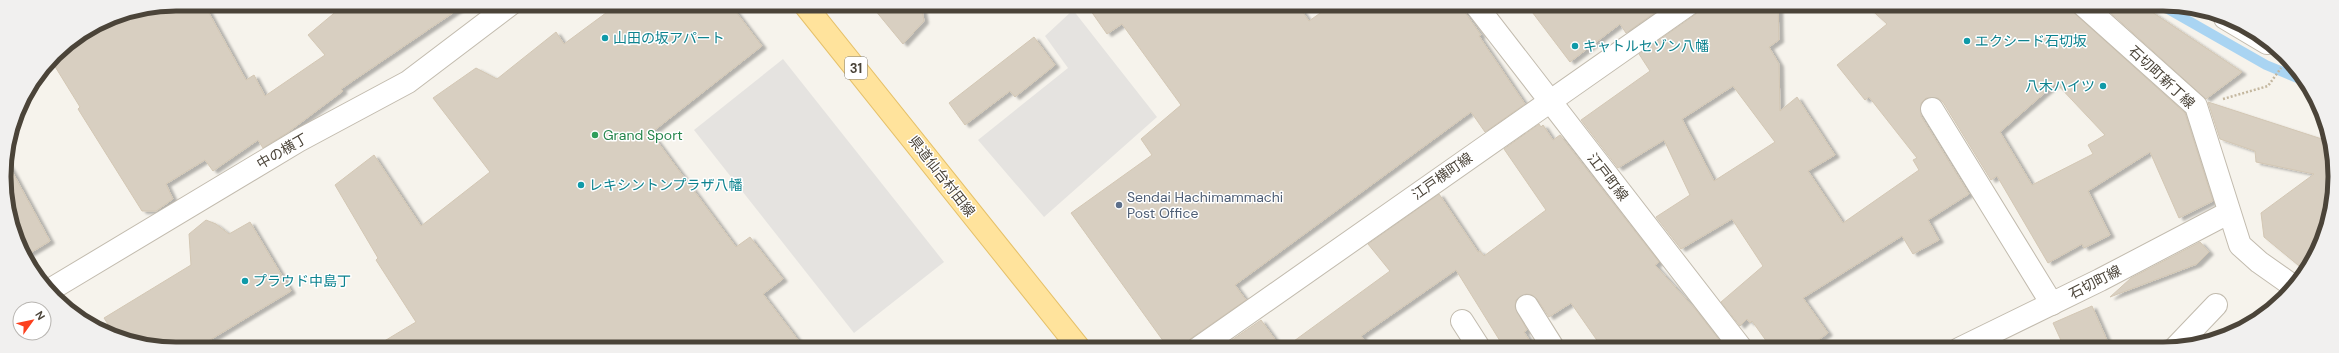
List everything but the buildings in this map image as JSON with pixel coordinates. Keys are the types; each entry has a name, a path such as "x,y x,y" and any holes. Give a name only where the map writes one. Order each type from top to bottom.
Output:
{"main road":[{"name":"県道仙台村田線","path":"810,11 1074,342"}],"street":[{"name":"中の横丁","path":"53,288 298,141 408,82 502,11"},
{"name":"江戸町線","path":"1480,11 1548,101 1737,342"},
{"name":"江戸横町線","path":"1208,342 1548,101 1679,11"},
{"name":"石切町新丁線","path":"2090,11 2196,106 2228,213 2240,245 2259,262 2289,283"},
{"path":"1932,109 2052,304"},
{"name":"石切町線","path":"1973,342 2052,304 2228,213"},
{"path":"2181,341 2216,305"},
{"path":"1527,306 1550,342"},
{"path":"1462,321 1476,342"}],"path":[{"path":"2196,106 2268,86 2283,65"}],"shaded area":[{"path":"1072,11 1074,11 1157,117 1044,217 978,140 1068,68 1045,36"},
{"path":"783,59 944,262 854,333 694,130"}],"waterway":[{"path":"2171,11 2266,65 2295,77"}],"place":[{"name":"山田の坂アパート","path":"605,38"},
{"name":"エクシード石切坂","path":"1967,41"},
{"name":"キャトルセゾン八幡","path":"1575,46"},
{"name":"八木ハイツ","path":"2103,86"},
{"name":"Grand Sport","path":"595,135"},
{"name":"レキシントンプラザ八幡","path":"581,185"},
{"name":"Sendai Hachimammachi Post Office","path":"1119,205"},
{"name":"プラウド中島丁","path":"245,281"}]}
